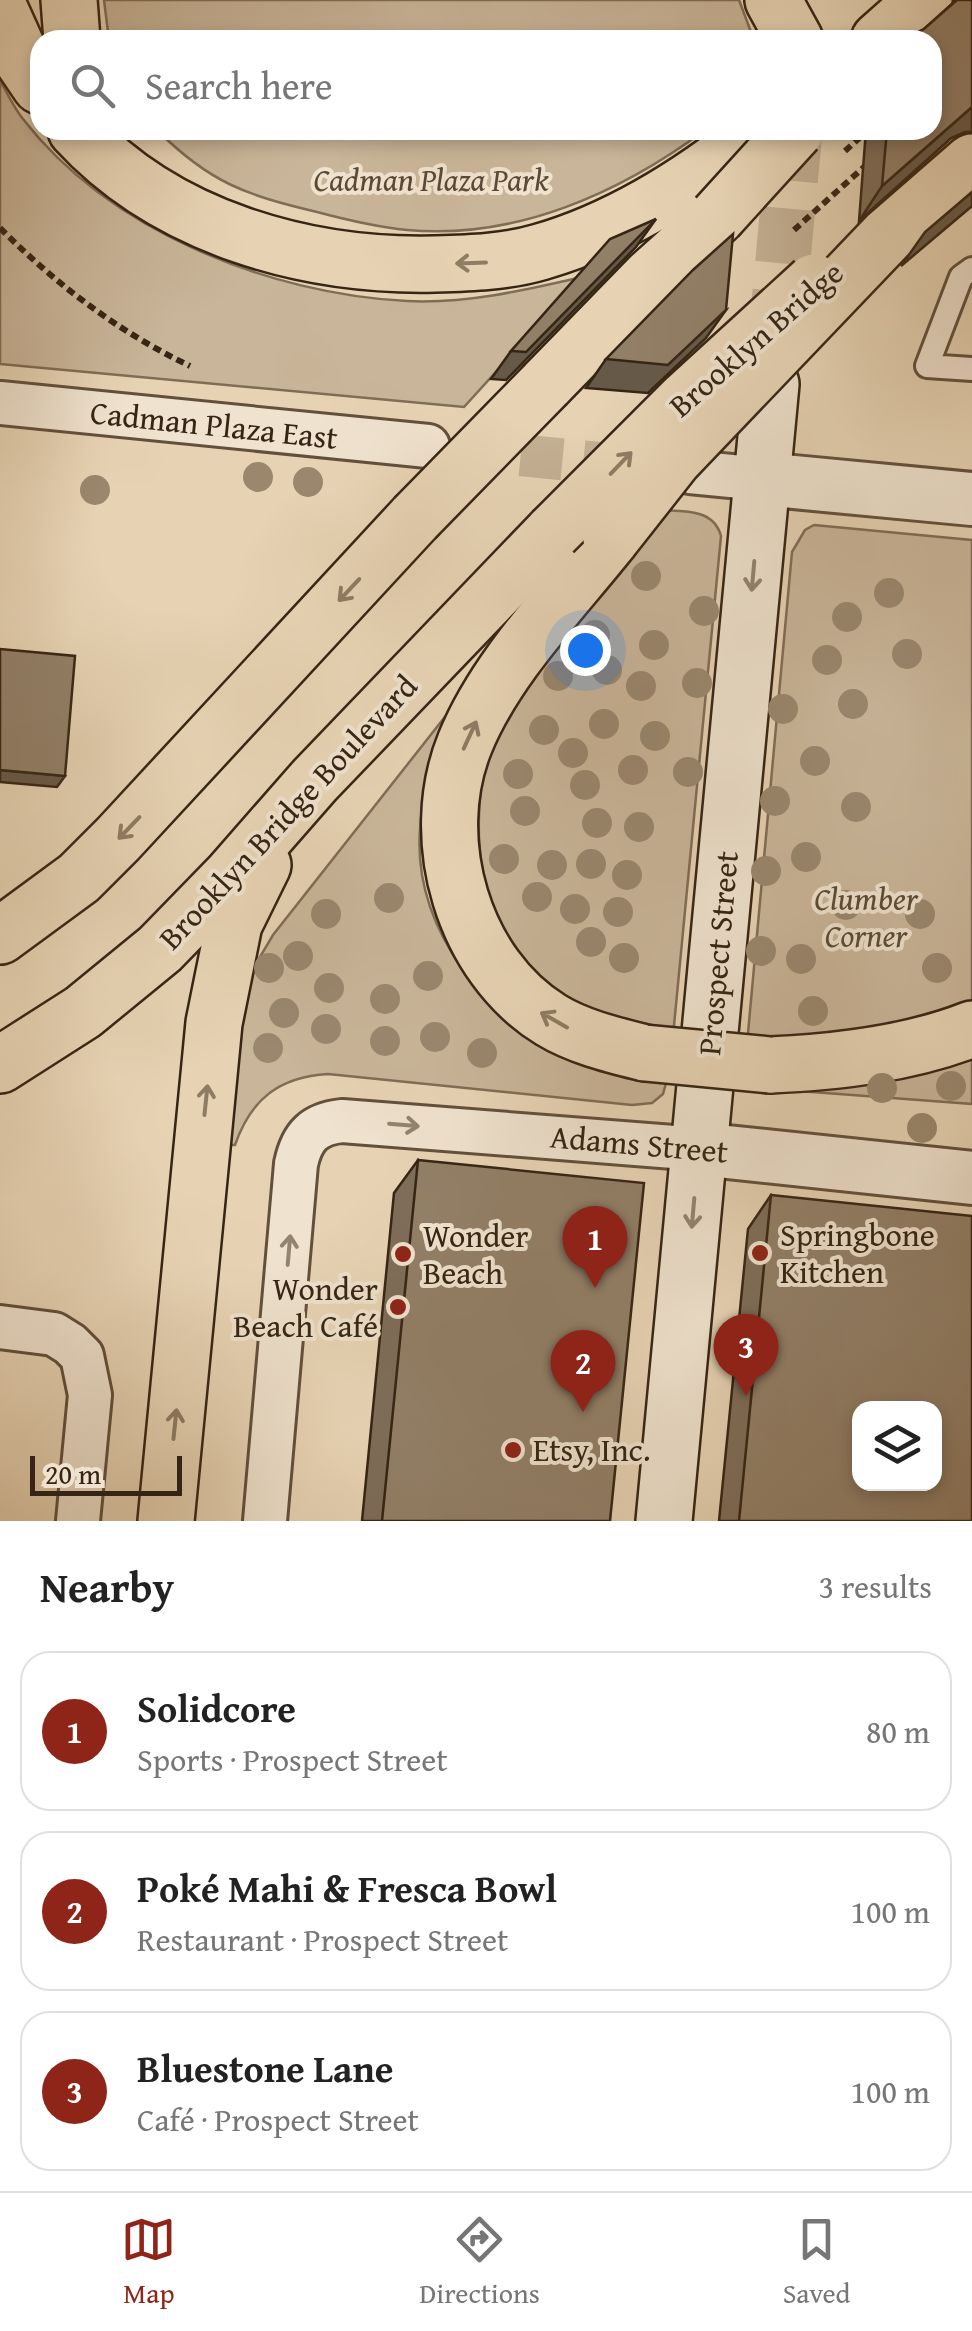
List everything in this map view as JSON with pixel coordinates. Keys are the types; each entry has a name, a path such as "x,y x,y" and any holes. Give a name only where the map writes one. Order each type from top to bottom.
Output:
{"main road":[{"path":"70,0 72,30"},
{"path":"772,0 789,30"},
{"path":"805,30 807,0"},
{"path":"890,30 924,0"},
{"path":"0,10 30,71"},
{"path":"88,140 151,191 224,228 323,257 412,264 483,262 541,252 645,207 739,145"},
{"path":"115,140 151,191"},
{"path":"0,936 78,878 118,839 415,518 638,290 716,217 787,140"},
{"name":"Brooklyn Bridge","path":"553,532 661,423 816,280 887,236 972,162"},
{"path":"887,236 674,459 515,661 477,720 458,764 453,790 455,876 469,921 492,966 509,986 553,1021 614,1046 645,1053 770,1065 872,1055 972,1029"},
{"name":"Prospect Street","path":"664,1521 772,384"},
{"name":"Brooklyn Bridge Boulevard","path":"0,1065 84,1012 160,950 208,902 315,780 553,532"},
{"path":"166,1521 222,973 234,924 252,883 315,780"}],"street":[{"name":"Cadman Plaza East","path":"0,403 428,446"},
{"path":"690,472 972,498"},
{"name":"Adams Street","path":"265,1521 296,1164 309,1132 324,1123 342,1121 699,1149 972,1178"},
{"path":"0,1327 54,1334 82,1356 90,1394 78,1521"}],"lane":[{"path":"972,269 962,277 927,366 972,370"}],"path":[{"path":"864,167 878,155"},
{"path":"0,228 60,285 99,314 152,348 190,366"}],"green space":[{"path":"104,0 739,0 750,30 108,30"},
{"name":"Cadman Plaza Park","path":"0,80 30,127 30,140 42,140 100,194 146,224 248,270 354,296 407,301 473,298 582,277 464,407 0,364"},
{"name":"Cadman Plaza Park","path":"168,140 691,140 638,174 565,207 488,227 448,231 373,225 249,193 212,175"},
{"path":"656,510 704,516 721,536 673,1036 597,1013 564,996 536,973 513,946 496,915 484,878 479,837 485,762 507,706 537,660"},
{"name":"Clumber Corner","path":"814,525 972,540 972,1007 907,1028 747,1044 792,552 805,530"},
{"path":"459,699 432,769 420,835 428,901 441,934 475,985 513,1022 532,1033 668,1076 663,1094 652,1103 632,1105 328,1074 295,1080 269,1093 249,1115 235,1145 227,1145 245,991 254,967 273,935"},
{"path":"972,1052 972,1104 772,1089"}],"building":[{"path":"957,0 972,0 972,107 942,133 942,30 924,29"},
{"path":"886,140 934,140 882,186"},
{"path":"656,219 526,352 511,351 610,239"},
{"path":"733,234 726,310 668,365 606,359 693,270"},
{"path":"0,649 75,656 65,776 0,770"},
{"path":"418,1160 644,1183 610,1521 382,1521"},
{"path":"771,1195 972,1216 972,1521 739,1521"}],"tunnel":[{"path":"775,346 794,140"},
{"path":"458,449 641,467"}],"place":[{"name":"Springbone Kitchen","path":"760,1253"},
{"name":"Wonder Beach","path":"403,1254"},
{"name":"Solidcore","path":"595,1288"},
{"name":"Wonder Beach Café","path":"398,1307"},
{"name":"Bluestone Lane","path":"746,1396"},
{"name":"Poké Mahi & Fresca Bowl","path":"583,1412"},
{"name":"Etsy, Inc.","path":"513,1450"}]}
